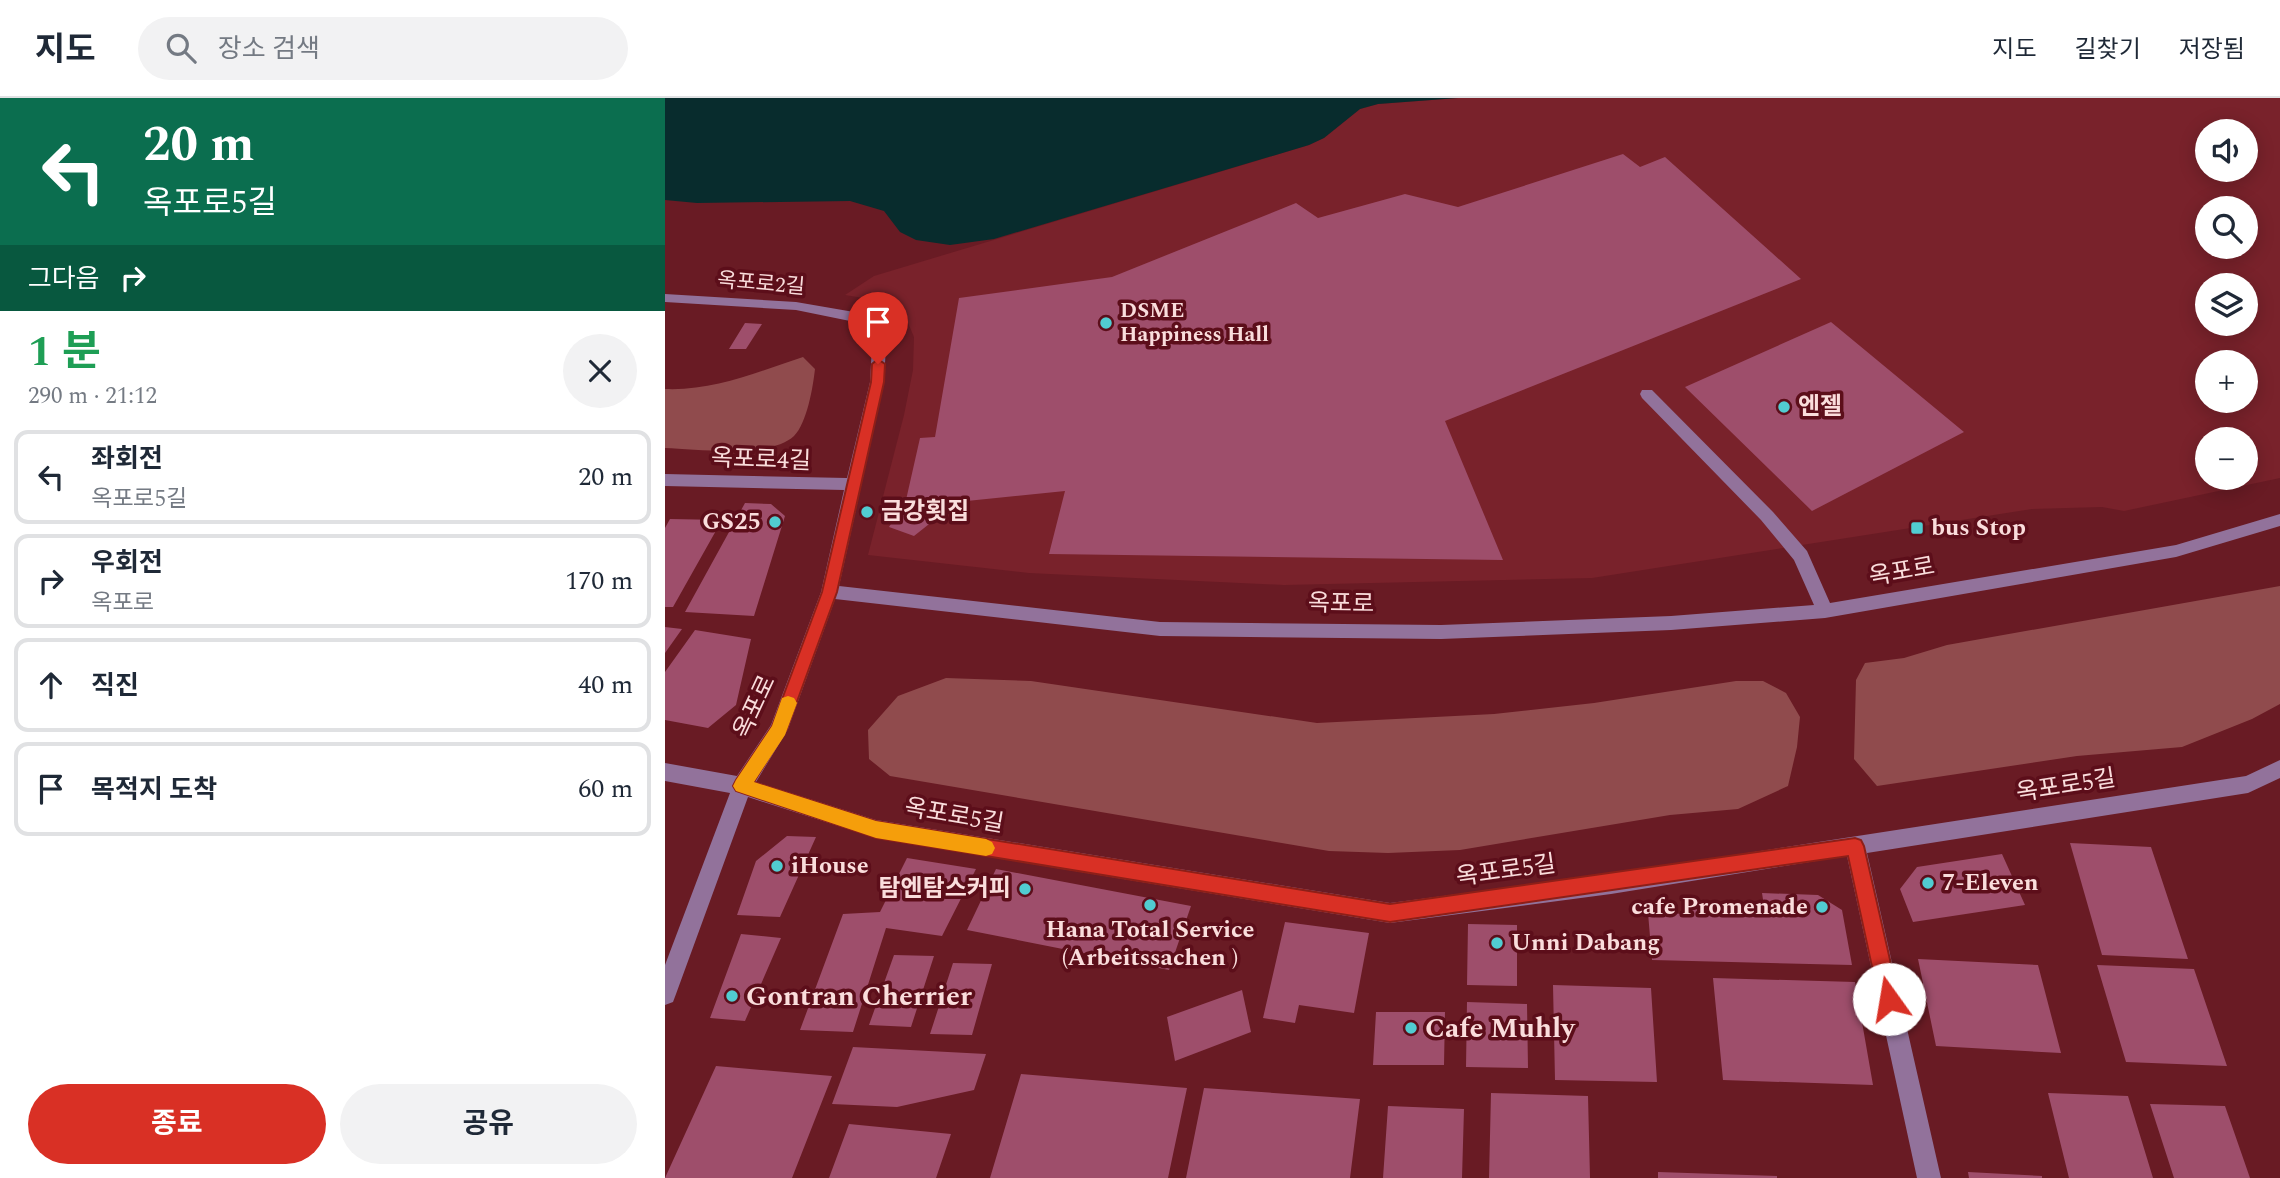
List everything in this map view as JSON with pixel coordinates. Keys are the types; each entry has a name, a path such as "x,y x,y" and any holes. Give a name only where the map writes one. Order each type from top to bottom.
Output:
{"street":[{"name":"옥포로2길","path":"665,298 796,306 854,317 879,345 877,382 855,484"},
{"path":"1647,394 1767,516 1801,556 1825,611"},
{"name":"옥포로4길","path":"665,480 855,484"},
{"path":"829,592 855,484"},
{"name":"옥포로","path":"665,994 742,786 779,729 829,592 1160,629 1441,632 1671,623 1825,611 2176,551 2280,520"},
{"name":"옥포로5길","path":"665,772 742,786 876,830 1390,913 1855,846 2248,784 2280,769"},
{"path":"1855,846 1929,1178"}],"shaded area":[{"path":"1458,98 2280,98 2280,478 2258,483 2258,427 2195,427 2195,490 2223,490 2124,511 2102,507 2032,509 1592,578 1284,585 1029,573 868,555 904,415 913,370 914,337 906,318 882,301 845,295 874,276 1309,145 1324,138 1360,109 1378,104"},
{"path":"803,357 815,369 806,414 794,436 768,448 751,450 665,448 665,389 718,384"},
{"path":"2280,586 2280,704 2252,719 2182,747 2077,756 1877,786 1854,759 1856,680 1865,663 1904,658 1947,645"},
{"path":"946,678 1031,681 1317,723 1494,714 1594,703 1736,681 1763,681 1786,693 1800,717 1797,747 1788,786 1738,809 1670,815 1460,850 1388,853 1329,851 890,776 869,759 868,730 898,696"}],"water":[{"path":"665,98 1458,98 1378,104 1360,109 1324,138 1309,145 994,239 950,245 916,240 900,232 884,211 850,201 697,203 665,200"}],"building":[{"path":"1623,154 1640,167 1665,157 1801,279 1445,421 1503,560 1049,554 1065,491 957,502 914,536 889,527 906,500 920,438 935,437 959,298 1112,277 1296,203 1318,218 1405,194 1458,207"},
{"path":"1831,322 1964,432 1812,511 1685,387"},
{"path":"745,323 762,324 746,349 729,349"},
{"path":"745,503 771,504 785,516 754,616 685,612"},
{"path":"670,519 722,520 673,607 665,607 665,528"},
{"path":"665,627 682,629 665,653"},
{"path":"695,630 751,639 736,705 708,728 665,720 665,672"},
{"path":"787,836 816,837 780,917 737,915 756,861"},
{"path":"2070,843 2151,847 2188,959 2102,955"},
{"path":"2002,854 2025,905 1913,922 1900,889 1917,867"},
{"path":"907,858 976,869 942,936 886,928 853,1032 800,1030 843,914 880,912"},
{"path":"996,869 1191,906 1169,970 967,930"},
{"path":"1762,893 1818,895 1842,910 1852,965 1652,960 1648,913 1692,914 1690,905 1764,906"},
{"path":"1285,922 1369,933 1354,1013 1299,1005 1295,1023 1263,1018"},
{"path":"1468,924 1517,925 1517,986 1467,985"},
{"path":"741,934 781,938 745,1021 710,1018"},
{"path":"894,955 934,956 911,1027 869,1025"},
{"path":"1918,959 2038,965 2061,1053 1936,1046"},
{"path":"953,963 992,964 972,1035 930,1034"},
{"path":"2097,965 2194,969 2227,1066 2126,1062"},
{"path":"1713,978 1855,982 1873,1085 1723,1080"},
{"path":"1553,985 1651,988 1657,1082 1555,1080"},
{"path":"1242,990 1251,1032 1175,1061 1167,1017"},
{"path":"1467,1002 1527,1004 1528,1068 1466,1067"},
{"path":"1376,1012 1445,1012 1444,1065 1373,1065"},
{"path":"853,1047 986,1054 974,1090 897,1107 832,1104"},
{"path":"716,1066 832,1076 792,1178 665,1178"},
{"path":"1021,1074 1187,1088 1168,1178 990,1178"},
{"path":"1204,1088 1360,1099 1350,1178 1186,1178"},
{"path":"1491,1093 1588,1096 1590,1178 1489,1178"},
{"path":"2048,1093 2128,1096 2153,1178 2069,1178"},
{"path":"2150,1104 2225,1106 2250,1178 2174,1178"},
{"path":"1388,1106 1464,1109 1462,1178 1383,1178"},
{"path":"849,1124 951,1134 936,1178 829,1178"},
{"path":"1658,1172 1777,1176 1777,1178 1658,1178"},
{"path":"1968,1172 2042,1176 2042,1178 1969,1178"}],"slow traffic":[{"path":"788,703 779,729 742,786 876,830 986,848"}],"place":[{"name":"DSME Happiness Hall","path":"1106,323"},
{"name":"엔젤","path":"1784,407"},
{"name":"금강횟집","path":"867,512"},
{"name":"GS25","path":"775,522"},
{"name":"bus Stop","path":"1917,528"},
{"name":"iHouse","path":"777,866"},
{"name":"7-Eleven","path":"1928,883"},
{"name":"탐엔탐스커피","path":"1025,889"},
{"name":"Hana Total Service (Arbeitssachen )","path":"1150,905"},
{"name":"cafe Promenade","path":"1822,907"},
{"name":"Unni Dabang","path":"1497,943"},
{"name":"Gontran Cherrier","path":"732,996"},
{"name":"Cafe Muhly","path":"1411,1028"}],"route":[{"path":"878,364 877,382 829,592 779,729 742,786 876,830 1390,913 1611,884 1855,846 1889,999"}]}
